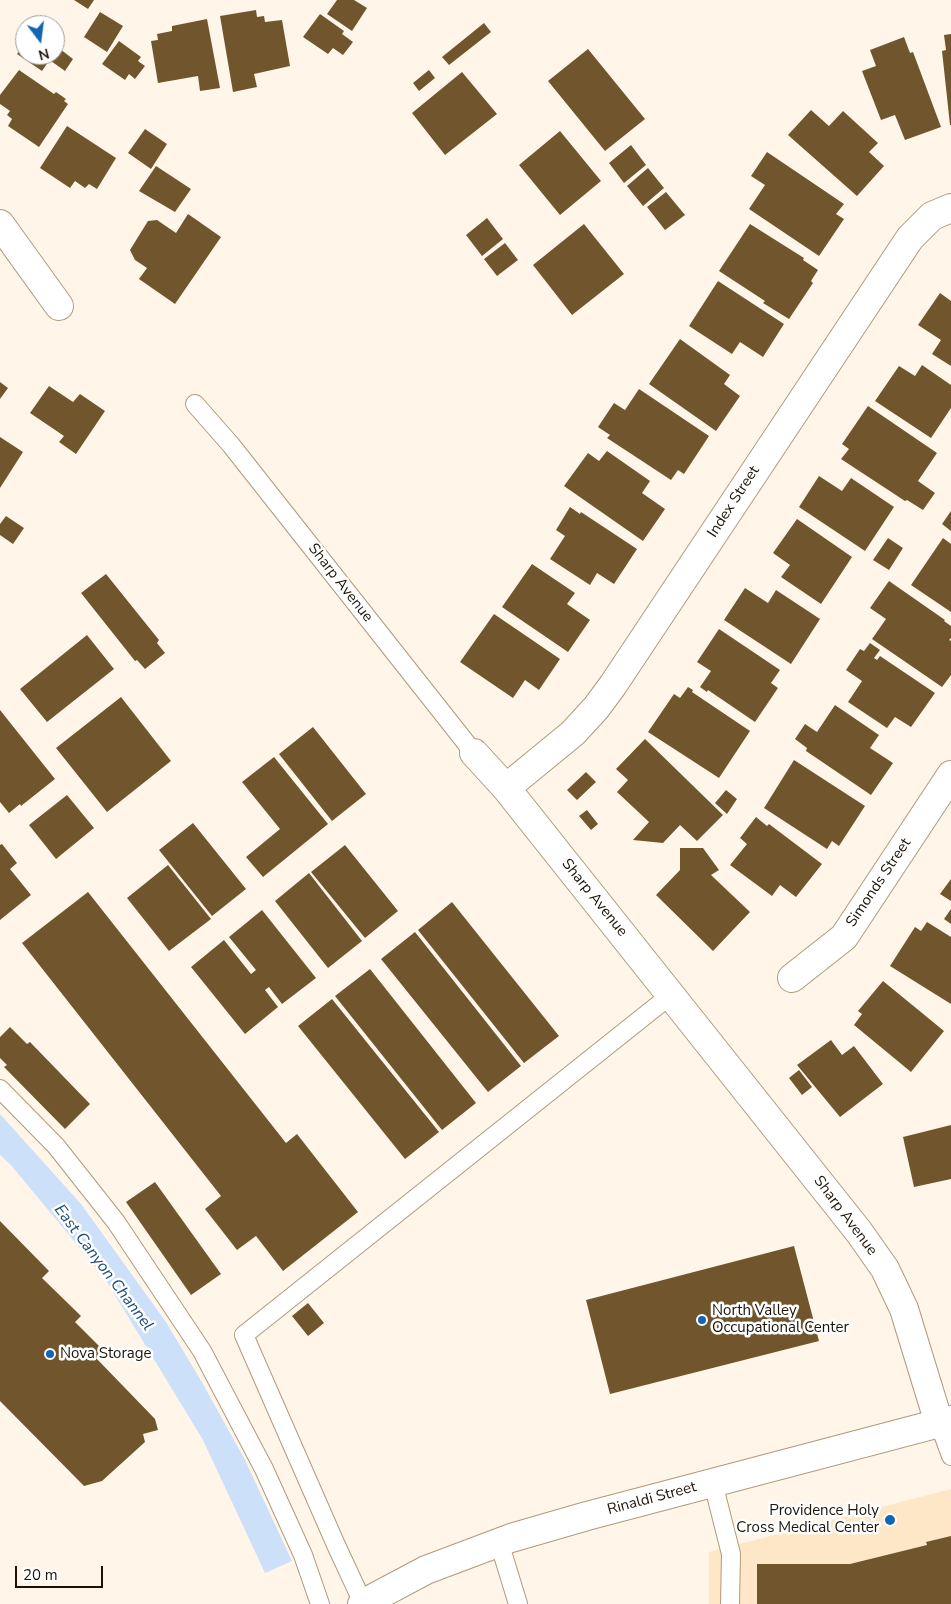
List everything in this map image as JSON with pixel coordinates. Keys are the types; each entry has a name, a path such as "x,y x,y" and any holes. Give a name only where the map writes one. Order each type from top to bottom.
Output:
{"street":[{"name":"Index Street","path":"506,788 573,733 613,686 910,238 932,216 951,208"},
{"path":"0,224 59,306"},
{"name":"Sharp Avenue","path":"474,753 506,788 672,994 859,1232 885,1269 904,1309 945,1421"},
{"name":"Simonds Street","path":"792,978 844,937 951,775"},
{"name":"Rinaldi Street","path":"363,1604 426,1570 499,1542 587,1516 945,1421"}],"lane":[{"name":"Sharp Avenue","path":"195,404 237,453 474,753"},
{"path":"363,1604 244,1335 672,994"},
{"path":"0,1089 56,1146 116,1222 202,1351 264,1469 303,1555 320,1604"},
{"path":"945,1421 951,1456"},
{"path":"713,1483 731,1554 730,1604"},
{"path":"499,1542 518,1604"}],"shaded area":[{"name":"Providence Holy Cross Medical Center","path":"951,1489 951,1604 709,1604 709,1552"}],"water":[{"name":"East Canyon Channel","path":"0,1114 81,1204 166,1322 245,1460 292,1561 265,1573 203,1440 104,1277 10,1164 0,1155"}],"building":[{"path":"74,0 94,0 88,9"},
{"path":"337,0 354,0 367,8 352,31 327,14"},
{"path":"256,10 257,17 264,16 265,22 282,20 290,66 254,74 257,87 233,92 220,16"},
{"path":"100,12 123,26 107,52 84,37"},
{"path":"320,14 344,31 342,34 353,42 343,55 333,48 328,54 303,37"},
{"path":"207,19 220,88 200,91 198,76 158,83 151,41 158,40 157,34 172,31 172,26"},
{"path":"484,23 491,32 449,65 442,57"},
{"path":"951,34 950,125 942,51 946,50 944,35"},
{"path":"904,37 910,53 913,52 941,127 905,140 895,115 881,120 862,71 876,66 870,50"},
{"path":"119,41 141,57 138,61 145,66 135,79 129,74 125,80 102,64"},
{"path":"588,49 645,119 605,151 548,81"},
{"path":"65,53 73,59 65,71 57,65 65,65"},
{"path":"33,65 46,65 42,71"},
{"path":"19,70 54,94 56,92 66,99 64,101 68,104 39,147 8,126 12,119 7,115 10,111 0,104 0,95"},
{"path":"429,70 435,78 419,91 413,83"},
{"path":"462,72 497,114 445,155 412,113"},
{"path":"811,110 829,126 843,111 878,143 869,152 884,166 857,196 788,135"},
{"path":"67,126 116,158 97,189 89,184 85,188 75,181 70,188 40,168"},
{"path":"145,129 167,144 151,169 128,153"},
{"path":"560,131 601,181 560,215 519,165"},
{"path":"631,145 646,165 624,183 609,163"},
{"path":"767,152 844,204 836,214 844,219 819,256 749,209 765,185 751,176"},
{"path":"156,166 191,189 175,212 139,191"},
{"path":"648,168 664,188 643,206 627,186"},
{"path":"666,192 685,215 665,230 647,207"},
{"path":"188,214 221,237 175,304 139,279 147,268 135,260 130,250 148,221 157,220 176,233"},
{"path":"487,218 503,239 482,256 466,235"},
{"path":"584,224 624,274 572,315 533,265"},
{"path":"750,224 804,258 803,260 818,270 811,281 813,283 789,319 763,303 765,301 719,271"},
{"path":"505,243 518,260 497,276 484,259"},
{"path":"718,281 784,324 763,357 740,342 732,354 689,326"},
{"path":"940,293 951,301 951,366 932,354 941,340 918,325"},
{"path":"680,339 730,375 724,384 740,396 716,431 649,384"},
{"path":"922,365 951,385 951,408 931,438 875,401 899,366 915,376"},
{"path":"0,382 8,388 0,399"},
{"path":"49,386 73,402 80,394 105,411 76,454 59,442 64,436 30,413"},
{"path":"639,389 709,436 684,474 678,470 671,480 607,438 610,435 598,427 614,403 625,410"},
{"path":"868,406 937,453 918,481 935,493 923,510 907,500 905,501 841,459 849,449 842,444"},
{"path":"0,437 23,452 0,488"},
{"path":"607,451 650,481 642,493 665,509 643,541 564,486 588,453 599,461"},
{"path":"819,476 842,491 851,478 894,507 865,551 799,507"},
{"path":"570,507 580,514 581,512 637,549 614,584 597,573 590,585 550,559 565,536 556,530"},
{"path":"951,511 951,531 942,524"},
{"path":"6,516 24,528 13,544 0,535 0,524"},
{"path":"797,519 852,557 821,604 781,577 790,565 773,553"},
{"path":"888,538 903,548 889,570 873,560"},
{"path":"943,538 951,544 951,612 911,585"},
{"path":"532,564 575,593 567,604 590,620 568,652 502,607"},
{"path":"106,574 159,640 157,643 165,653 145,669 137,660 135,661 81,593"},
{"path":"889,581 951,626 951,638 949,640 951,641 951,675 942,687 872,639 886,619 870,608"},
{"path":"745,588 768,603 776,590 820,619 791,664 724,620"},
{"path":"494,614 560,659 539,690 525,680 513,698 460,662"},
{"path":"719,629 780,670 771,683 778,688 755,722 708,690 707,692 700,687 711,671 697,662"},
{"path":"87,635 114,669 47,722 20,689"},
{"path":"870,643 880,650 874,658 877,660 880,656 935,693 911,727 895,717 887,728 848,702 862,681 846,670 860,649 864,651"},
{"path":"688,687 693,690 692,692 750,731 719,778 648,732 674,694 680,698"},
{"path":"121,697 171,761 107,812 56,748"},
{"path":"835,705 879,735 870,748 893,763 871,795 806,751 807,748 795,739 805,724 817,732"},
{"path":"0,710 55,779 21,806 20,804 9,813 0,802"},
{"path":"313,727 366,794 332,821 279,754"},
{"path":"645,739 723,815 697,841 680,825 663,843 633,840 649,822 617,792 628,780 616,769"},
{"path":"274,757 328,824 263,877 246,857 280,829 242,782"},
{"path":"794,760 865,806 839,846 832,841 827,849 764,808"},
{"path":"586,772 596,782 577,800 567,790"},
{"path":"726,790 737,799 727,814 715,803"},
{"path":"67,795 94,828 56,859 29,825"},
{"path":"587,810 598,824 591,830 579,816"},
{"path":"756,817 767,826 769,824 822,864 796,897 780,885 772,896 730,865 747,844 740,838"},
{"path":"193,823 246,889 212,916 159,850"},
{"path":"2,844 17,863 10,869 31,895 0,920 0,845"},
{"path":"345,845 398,911 365,938 311,872"},
{"path":"680,848 703,848 719,870 711,875 750,912 713,951 656,895 680,870"},
{"path":"168,865 211,919 169,951 127,898"},
{"path":"309,873 362,941 328,968 275,901"},
{"path":"951,879 951,901 940,894"},
{"path":"88,892 286,1143 297,1134 358,1212 283,1271 256,1236 237,1250 205,1209 221,1196 22,943"},
{"path":"452,902 559,1036 524,1063 418,930"},
{"path":"951,909 951,924 944,919"},
{"path":"262,910 316,978 282,1004 269,987 265,990 278,1007 245,1034 191,967 224,940 251,974 256,970 229,937"},
{"path":"927,922 951,937 951,1004 890,966 915,927 921,931"},
{"path":"415,932 521,1066 488,1092 381,959"},
{"path":"370,969 476,1103 442,1130 335,996"},
{"path":"883,981 944,1031 911,1072 854,1025 862,1014 858,1011"},
{"path":"332,999 439,1132 405,1159 298,1026"},
{"path":"10,1027 27,1044 30,1042 90,1104 65,1129 4,1067 7,1065 0,1058 0,1037"},
{"path":"831,1040 842,1055 854,1046 883,1084 840,1117 797,1065"},
{"path":"799,1070 812,1087 802,1095 789,1078"},
{"path":"951,1125 951,1179 914,1187 903,1137"},
{"path":"155,1182 221,1274 191,1295 126,1202"},
{"name":"Nova Storage","path":"0,1221 49,1271 42,1278 81,1316 75,1322 103,1350 96,1358 155,1419 158,1430 143,1434 145,1442 102,1481 84,1486 0,1401"},
{"name":"North Valley Occupational Center","path":"794,1246 819,1341 610,1394 586,1300"},
{"path":"308,1303 324,1323 308,1336 292,1316"},
{"path":"951,1536 951,1604 757,1604 757,1564 850,1564 927,1545 926,1542"}],"place":[{"name":"North Valley Occupational Center","path":"702,1320"},
{"name":"Nova Storage","path":"50,1354"},
{"name":"Providence Holy Cross Medical Center","path":"890,1520"}]}
